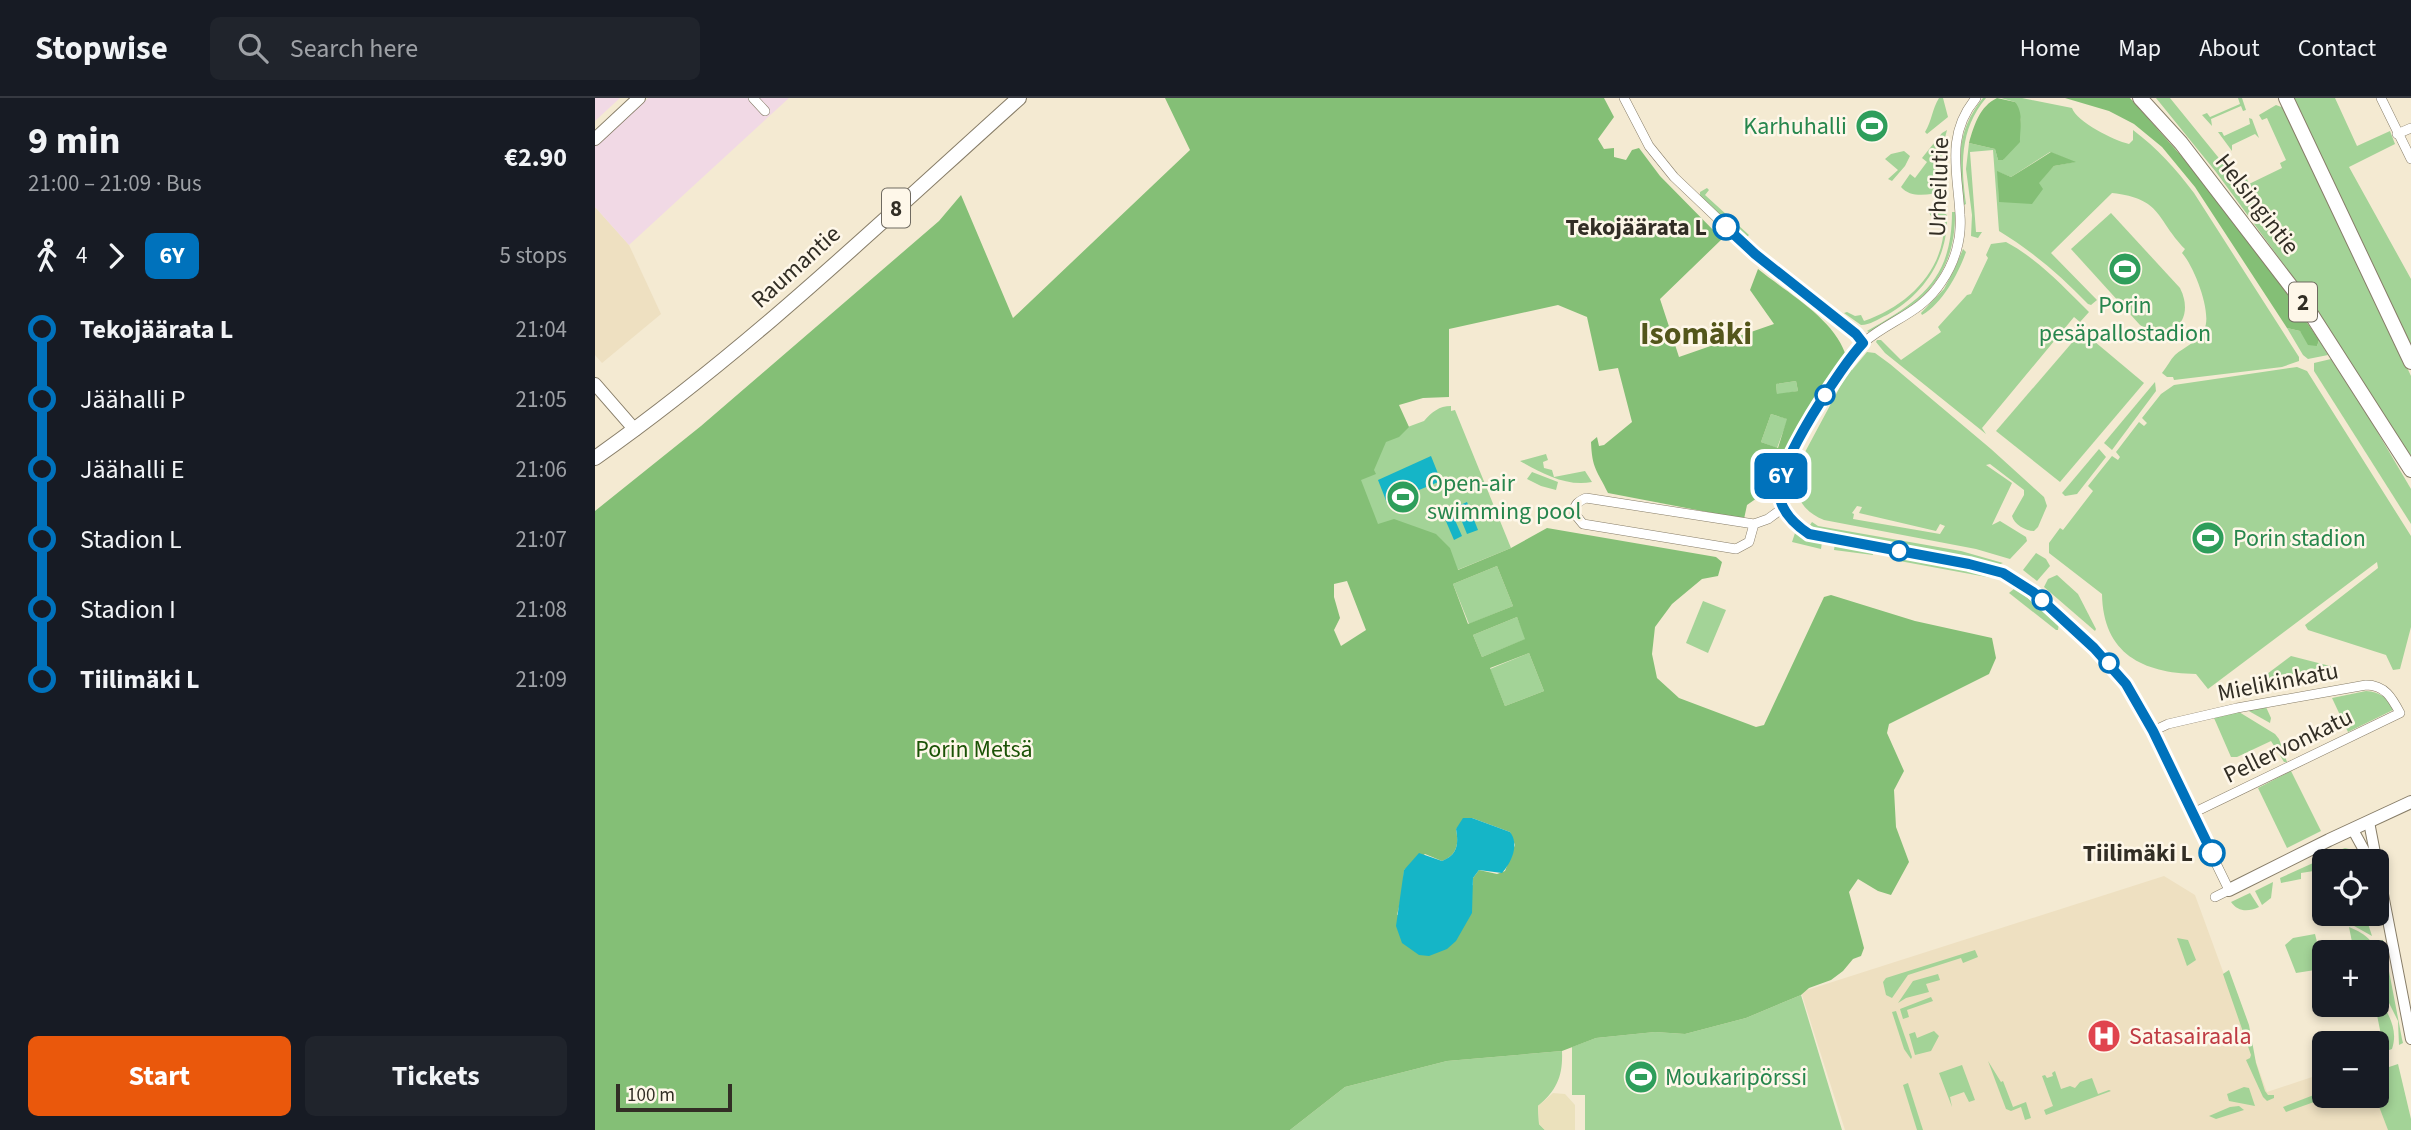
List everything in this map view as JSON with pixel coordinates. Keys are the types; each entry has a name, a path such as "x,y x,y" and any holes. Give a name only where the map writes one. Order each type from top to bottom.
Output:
{"main road":[{"path":"595,139 639,98"},
{"name":"Raumantie","path":"595,458 635,430 774,318 1019,98"},
{"name":"Helsingintie","path":"2140,98 2181,143 2306,306 2411,470"},
{"name":"Helsingintie","path":"2149,98 2181,143"},
{"path":"2286,98 2411,362"},
{"path":"595,384 635,430"},
{"path":"2229,890 2411,802"}],"street":[{"path":"753,98 765,111"},
{"path":"1624,98 1649,146 1674,177 1755,254 1835,316 1863,343"},
{"name":"Urheilutie","path":"1783,508 1779,489 1782,470 1840,370 1863,343 1915,311 1931,297 1952,263 1959,240 1961,216 1954,170 1956,146 1962,121 1976,98"},
{"path":"2381,98 2411,159"},
{"path":"2397,134 2411,128"},
{"path":"1754,524 1749,542 1736,549 1583,524 1574,513 1574,508 1587,498 1754,524 1768,519 1783,508 1797,526 1809,534 1969,564 2003,573 2015,580 2052,609 2107,661 2132,693 2229,890 2215,897"},
{"name":"Mielikinkatu","path":"2153,731 2168,724 2237,708 2367,685 2374,685 2388,693 2400,713"},
{"name":"Pellervonkatu","path":"2193,813 2400,713"},
{"path":"2369,822 2374,849"},
{"path":"2353,830 2363,849"},
{"path":"2389,926 2411,1039"}],"shaded area":[{"path":"595,98 620,98 595,121"},
{"path":"648,98 789,98 629,245 595,207 595,146"},
{"path":"595,207 629,245 661,314 602,363 595,355"},
{"path":"2164,876 2195,895 2267,1092 2312,1077 2312,1108 2384,1108 2397,1130 1845,1130 1801,992"}],"green space":[{"name":"Porin Metsä","path":"1165,98 1604,98 1614,117 1598,139 1604,149 1614,148 1614,157 1626,160 1632,150 1639,148 1660,176 1722,239 1660,299 1679,357 1774,324 1750,290 1758,269 1807,306 1830,328 1845,353 1757,498 1747,505 1744,519 1608,493 1594,464 1591,442 1597,437 1599,446 1604,445 1632,422 1618,368 1599,371 1587,317 1558,305 1449,329 1449,397 1423,398 1399,405 1409,427 1399,437 1386,442 1374,470 1376,474 1361,480 1378,524 1394,519 1436,534 1450,548 1458,570 1511,548 1547,528 1716,557 1722,562 1718,576 1702,579 1672,604 1655,627 1652,654 1657,678 1679,698 1756,727 1764,725 1824,597 1831,595 1915,621 1992,638 1996,658 1989,674 1889,724 1887,733 1904,771 1894,790 1896,827 1909,862 1891,895 1858,879 1849,892 1864,948 1861,956 1853,959 1831,980 1746,1018 1685,1034 1655,1032 1596,1038 1562,1051 1447,1061 1345,1087 1290,1130 595,1130 595,511 701,426 939,221 961,195 1013,318 1190,150","holes":["1796,381 1798,391 1777,394 1776,384","1771,414 1787,419 1778,448 1761,442","1497,566 1513,606 1468,624 1453,584","1347,581 1366,630 1341,646 1334,630 1340,618 1334,597 1334,584","1517,617 1525,639 1482,657 1473,635","1529,653 1544,691 1505,706 1490,668","1472,818 1510,832 1515,845 1505,871 1497,874 1479,870 1473,878 1473,885 1397,915 1403,891 1404,870 1425,854 1442,861 1447,859 1456,849 1456,829"]},
{"path":"1939,98 1943,98 1948,117 1927,134 1925,132"},
{"path":"1983,98 1986,98 1977,110 1966,136 1963,162 1964,205 1960,163 1963,136 1967,123"},
{"path":"1997,98 2015,102 2021,116 2020,142 2003,160 1998,160 1995,149 1969,143 1982,111"},
{"path":"2001,98 2022,98 2072,108 2081,119 2114,139 2129,144 2133,140 2133,130 2150,144 2194,193 2299,357 2299,361 2282,367 2174,380 2162,373 2175,355 2195,341 2204,330 2206,313 2197,279 2182,253 2185,249 2150,205 2141,200 2112,193 2051,253 2097,300 2091,305 2046,264 1999,231 1993,150 1970,152 1976,232 1982,232 1978,238 1971,236 1972,215 1966,169 1969,143 1995,149 1998,160 2003,160 2020,126 2021,120 2015,102","holes":["2050,152 2074,162 2054,166 2038,183 1999,202 1998,172 2011,177"]},
{"path":"2065,98 2130,98 2207,185 2319,340 2317,346 2308,345 2300,331 2287,328 2195,187 2162,147 2134,124 2109,111"},
{"path":"2156,98 2170,98 2240,184 2247,179 2249,184 2282,168 2280,163 2286,160 2267,118 2262,120 2259,115 2276,105 2284,108 2411,376 2411,457 2293,277 2216,172"},
{"path":"2238,98 2242,98 2246,110 2243,111 2241,106 2211,119 2212,126 2202,115 2207,113 2210,117 2240,104"},
{"path":"2294,98 2335,98 2357,146 2390,131 2395,144 2349,167 2411,279 2411,346"},
{"path":"2249,118 2252,119 2259,138 2255,134 2232,145 2232,151 2218,132 2222,132 2224,136 2250,124"},
{"path":"1947,130 1942,161 1944,192 1921,195 1905,191 1901,187 1910,174 1915,178 1927,162 1922,158"},
{"path":"1904,151 1910,156 1892,181 1888,179 1898,170 1885,159 1891,154"},
{"path":"2051,152 2076,162 2054,166 2039,183 2043,189 2032,204 1999,202 1997,171 2011,177"},
{"path":"1707,188 1709,190 1705,195 1749,235 1745,239 1700,197 1700,192"},
{"path":"1928,211 1947,215 1943,246 1931,274 1923,286 1900,306 1874,322 1861,325 1844,313 1861,315 1864,321 1881,314 1910,295 1932,268 1939,253 1944,217 1931,216"},
{"path":"1952,212 1955,212 1954,234 1949,254 1932,286 1905,311 1867,331 1917,298 1939,272 1951,235"},
{"name":"Porin pesäpallostadion","path":"2111,213 2180,288 2185,310 2178,326 2162,332 2140,325 2071,249"},
{"path":"2006,242 2040,265 2089,312 2080,322 2074,317 1982,428 1986,434 1885,353 1876,342 1881,340 1901,360 1941,332 1938,327 1967,295 1971,294 1988,258 1986,255 1991,244"},
{"path":"1963,249 1966,252 1949,287 1937,303 1922,315 1944,289"},
{"path":"2287,328 2300,331 2317,346 2319,340 2328,355 2308,359"},
{"path":"2082,331 2144,383 2060,482 1996,431"},
{"path":"1867,352 1875,353 1991,449 2044,497 2047,506 2038,527 2034,531 2024,528 2015,522 2012,516 2024,490 1990,464 1986,465 2012,483 1992,525 2000,521 2026,537 2027,541 2010,559 1976,549 1824,520 1809,511 1798,492 1797,467 1851,367 1852,370","holes":["1857,506 1862,507 1859,513 1936,531 1940,524 1945,526 1940,534 1853,519 1852,513"]},
{"path":"2331,359 2411,489 2411,524 2314,371 2314,363"},
{"name":"Porin stadion","path":"2297,367 2307,371 2411,536 2411,627 2400,669 2393,670 2386,655 2308,630 2305,625 2378,568 2377,562 2208,689 2196,674 2159,670 2143,664 2129,656 2110,632 2104,615 2102,594 2049,553 2049,543 2060,528 2063,530 2093,491 2088,486 2112,456 2118,460 2120,457 2116,452 2139,422 2144,426 2147,423 2142,418 2161,394 2174,385"},
{"path":"1796,381 1798,391 1777,395 1776,384"},
{"path":"2155,382 2156,391 2112,450 2104,443"},
{"name":"Open-air swimming pool","path":"1451,406 1451,411 1455,410 1511,548 1360,610 1304,465 1424,421 1436,410"},
{"path":"1771,414 1788,419 1777,448 1761,442"},
{"path":"2099,449 2106,457 2077,494 2065,496 2062,493"},
{"path":"1546,454 1548,460 1543,462 1544,468 1552,470 1554,477 1585,471 1592,482 1564,481 1546,474 1520,461"},
{"path":"1532,472 1558,482 1556,490 1527,479"},
{"path":"1812,522 1818,526 1961,551 2003,563 1998,565 1965,556 1817,529 1810,525"},
{"path":"1795,533 1822,542 1821,549 1792,542"},
{"path":"1835,543 1872,550 1873,555 1834,550"},
{"path":"2036,553 2046,559 2050,566 2037,581 2023,570"},
{"path":"1908,556 1966,567 1992,575 1992,578 1894,560 1906,559"},
{"path":"1497,566 1513,606 1469,624 1453,584"},
{"path":"2057,575 2078,594 2095,631 2044,587 2048,579"},
{"path":"2015,588 2059,623 2058,630 2009,593"},
{"path":"1703,601 1726,610 1708,653 1686,643"},
{"path":"1517,617 1526,639 1482,657 1473,635"},
{"path":"1529,653 1544,691 1505,706 1490,669"},
{"path":"2291,656 2335,669 2262,683 2259,680"},
{"path":"2366,691 2383,696 2393,710 2348,732 2332,698"},
{"path":"2266,707 2271,718 2270,723 2247,710"},
{"path":"2239,712 2275,734 2287,762 2284,762 2271,741 2237,757 2231,757 2214,718"},
{"path":"2291,771 2321,831 2287,848 2258,788"},
{"path":"2312,864 2312,871 2301,873 2301,879 2281,883 2280,878"},
{"path":"2273,882 2271,898 2262,905 2255,891"},
{"path":"2250,893 2259,907 2243,910 2231,902"},
{"path":"2354,926 2369,926 2372,936"},
{"path":"2349,927 2370,940 2352,940"},
{"path":"2315,934 2316,940 2312,940 2312,970 2296,973 2285,945 2293,938"},
{"path":"2177,938 2188,940 2196,960 2187,966"},
{"path":"1975,950 1978,957 1963,963 1961,958 1908,975 1892,998 1886,995 1883,982 1886,978"},
{"path":"2229,970 2249,1025 2256,1063 2265,1091 2268,1095 2274,1095 2274,1098 2267,1101 2246,1060 2251,1055 2223,974"},
{"path":"2389,971 2403,1043 2399,1045 2398,1021 2389,1003"},
{"path":"1938,974 1940,980 1926,984 1929,992 1898,1003 1913,981"},
{"path":"1801,995 1842,1130 1585,1130 1585,1095 1572,1095 1572,1047 1596,1038 1655,1032 1685,1034 1746,1018"},
{"path":"1931,997 1933,1001 1907,1010 1909,1017 1903,1019 1900,1009"},
{"path":"1896,1011 1911,1059 1904,1049 1892,1012"},
{"path":"2389,1016 2394,1032 2392,1049 2389,1050 2389,1031 2380,1031 2377,1017"},
{"path":"1934,1031 1939,1036 1931,1051 1915,1055 1909,1034 1915,1032 1917,1038"},
{"path":"1562,1051 1557,1082 1538,1106 1539,1124 1545,1130 1290,1130 1345,1087 1447,1061"},
{"path":"1988,1061 2001,1082 2003,1081 2013,1107 2026,1102 2031,1118 2025,1120 2021,1107 2011,1111 2006,1109"},
{"path":"2398,1064 2411,1119 2411,1130 2388,1130 2380,1108 2389,1108 2389,1067"},
{"path":"1962,1065 1975,1100 1969,1102 1964,1092 1950,1097 1952,1107 1939,1073"},
{"path":"2055,1071 2061,1089 2070,1086 2075,1088 2080,1082 2092,1078 2098,1094 2111,1091 2046,1115 2044,1110 2053,1106 2042,1076 2053,1076"},
{"path":"1908,1083 1923,1130 1917,1130 1903,1085"},
{"path":"2244,1087 2249,1088 2255,1106 2229,1101 2227,1094"},
{"path":"2312,1096 2312,1103 2286,1112 2283,1107"},
{"path":"2239,1106 2244,1110 2216,1119 2209,1116 2230,1107"}],"sand":[{"path":"1553,1093 1565,1094 1575,1105 1575,1130 1545,1130 1539,1124 1538,1106"}],"water":[{"path":"1431,456 1441,481 1387,503 1378,480"},
{"path":"1467,502 1478,530 1467,534 1456,507"},
{"path":"1450,509 1462,536 1454,540 1442,512"},
{"path":"1463,818 1472,818 1510,832 1514,842 1513,854 1502,873 1479,870 1473,878 1472,913 1456,941 1447,949 1429,956 1419,955 1402,943 1396,926 1404,870 1419,853 1442,861 1451,856 1457,845 1456,829"}],"bus line":[{"name":"6Y","path":"1726,227 1755,254 1835,316 1863,343 1840,370 1782,470 1780,499 1789,517 1809,534 1821,538 1969,564 2003,573 2033,592 2094,648 2126,684 2153,731 2212,853"}],"place":[{"name":"Karhuhalli","path":"1872,126"},
{"name":"Tekojäärata L","path":"1726,227"},
{"name":"Porin pesäpallostadion","path":"2125,269"},
{"name":"Open-air swimming pool","path":"1403,497"},
{"name":"Porin stadion","path":"2208,538"},
{"name":"Tiilimäki L","path":"2212,853"},
{"name":"Satasairaala","path":"2104,1036"},
{"name":"Moukaripörssi","path":"1641,1077"}],"district":[{"name":"Isomäki","path":"1696,334"}]}
